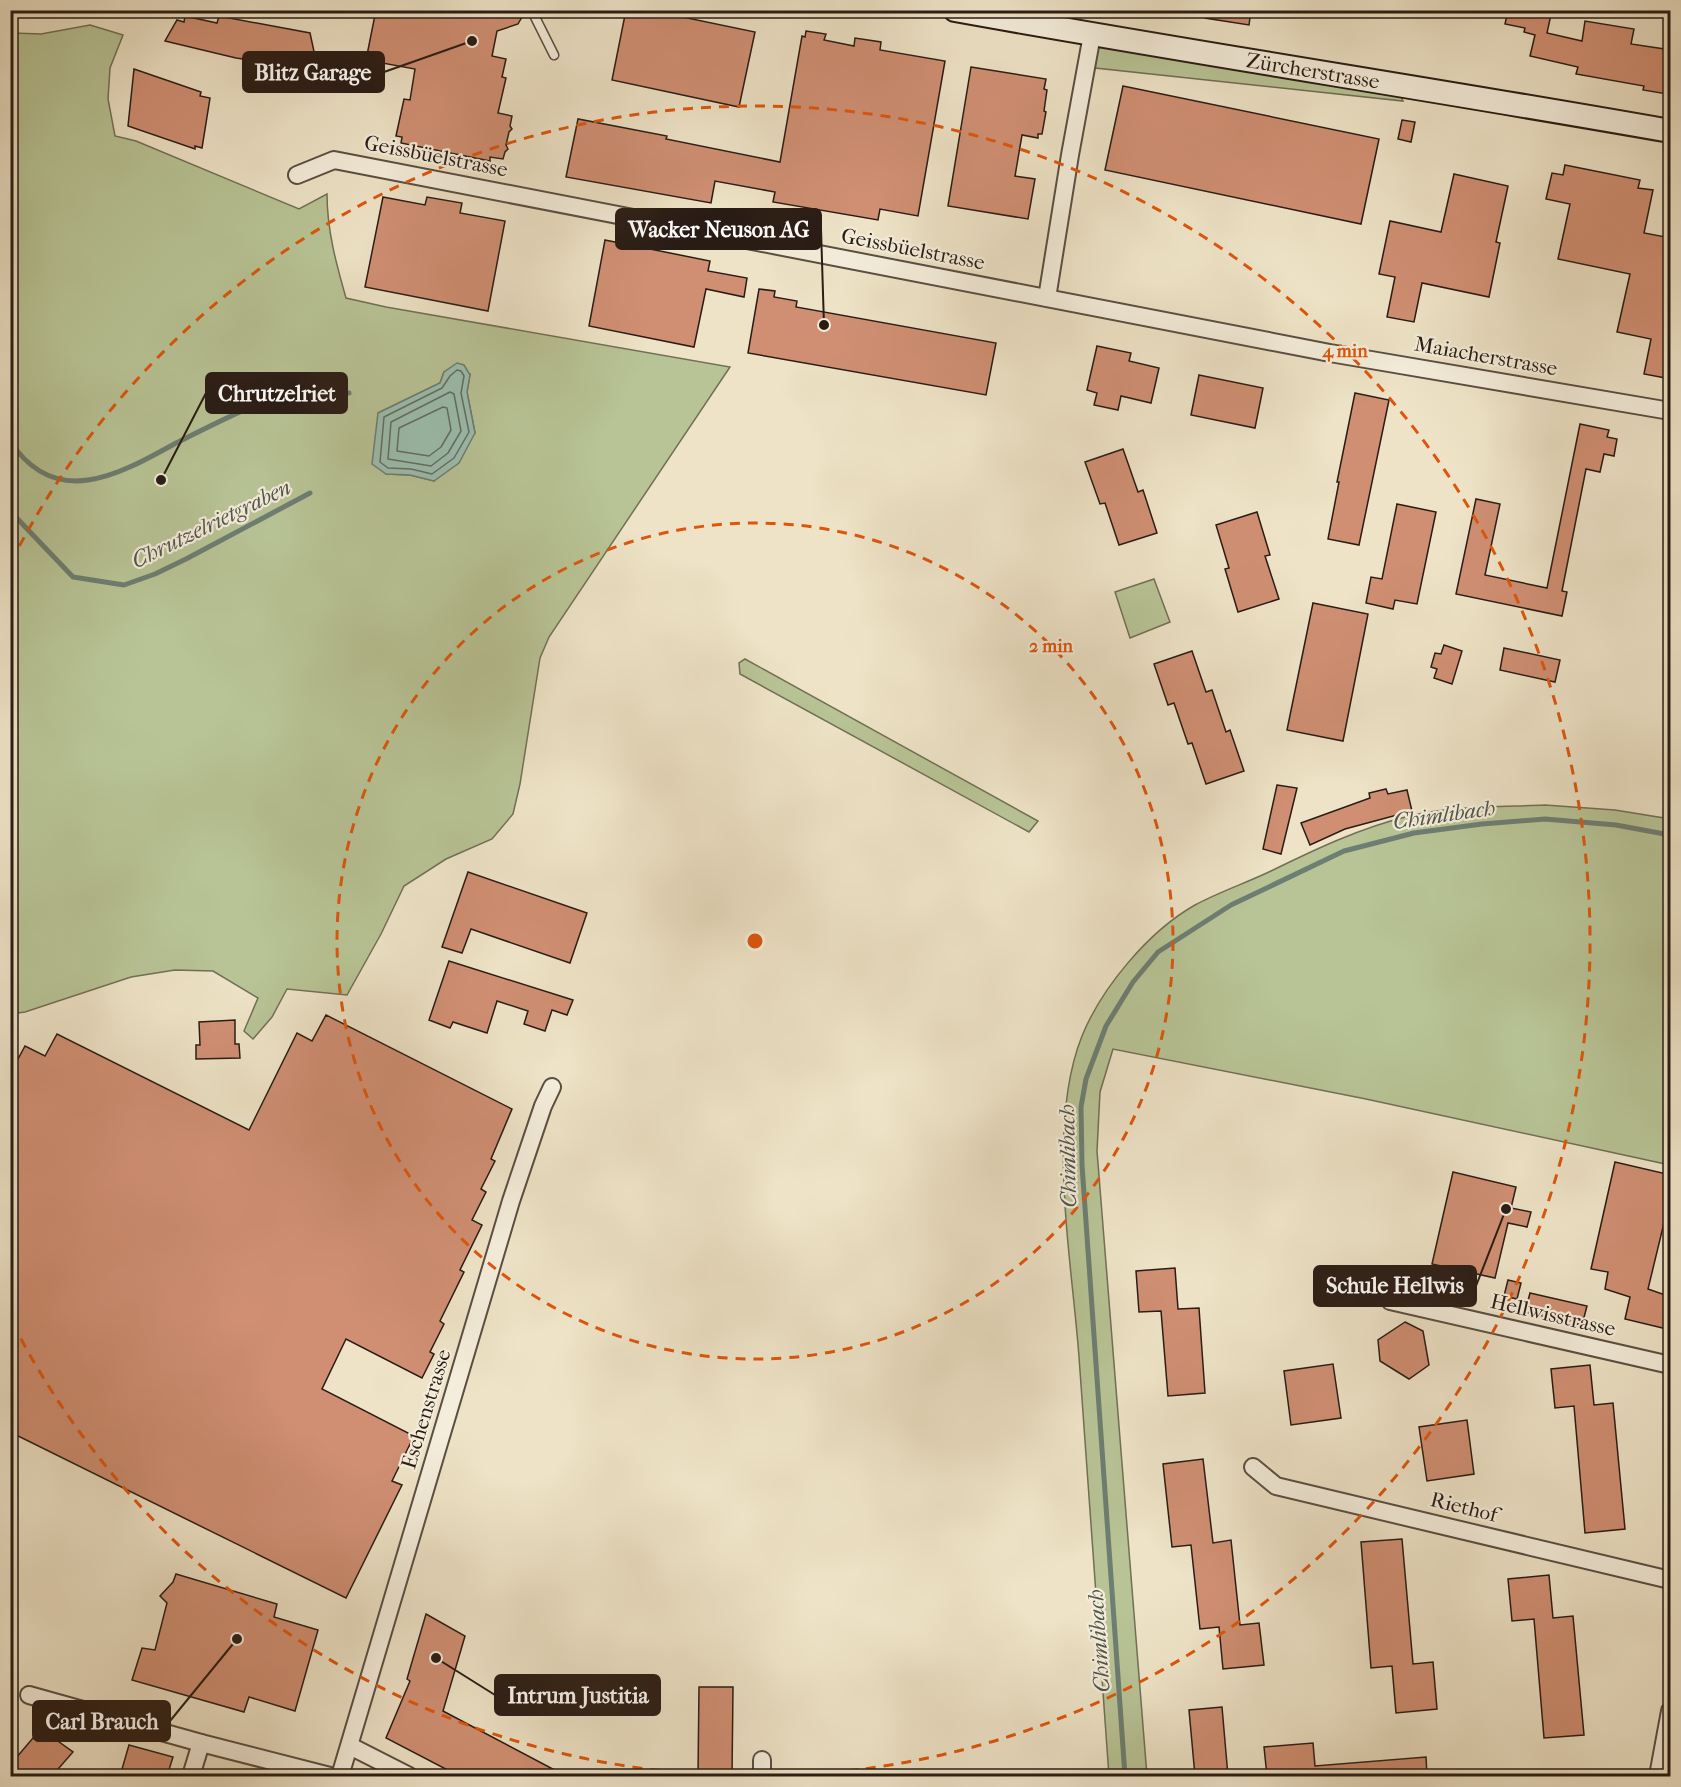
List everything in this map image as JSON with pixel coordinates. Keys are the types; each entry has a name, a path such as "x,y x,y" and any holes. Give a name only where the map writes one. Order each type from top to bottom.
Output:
{"main road":[{"name":"Zürcherstrasse","path":"955,10 1092,35 1347,75 1671,131"}],"street":[{"path":"1047,298 1092,35"},
{"name":"Geissbüelstrasse","path":"297,175 334,160 1047,298"},
{"name":"Maiacherstrasse","path":"1047,298 1330,353 1671,411"},
{"name":"Eschenstrasse","path":"340,1776 508,1212 543,1106 552,1087"},
{"name":"Hellwisstrasse","path":"1390,1301 1671,1365"},
{"name":"Riethof","path":"1253,1467 1276,1485 1671,1580"},
{"path":"29,1695 330,1776"},
{"path":"1658,1776 1671,1711"},
{"path":"191,1776 201,1743"},
{"path":"350,1746 409,1776"}],"lane":[{"path":"534,10 535,17 554,55"}],"shaded area":[{"path":"90,25 123,35 110,68 108,99 115,136 136,141 299,209 327,194 330,233 346,298 730,367 549,637 540,658 513,814 492,839 446,859 404,886 381,934 347,995 287,989 272,1017 253,1039 244,1031 258,998 213,971 175,970 131,977 25,1012 11,1014 11,35 12,33 41,34","holes":["444,372 470,374 467,392 475,433 434,481 410,475 386,474 378,413 440,383"]},
{"path":"1092,35 1395,83 1403,101 1086,67"},
{"path":"1154,579 1170,622 1130,638 1115,592"},
{"path":"745,659 1038,821 1029,832 740,674 739,663"},
{"path":"1545,805 1615,810 1670,819 1670,1165 1366,1099 1113,1049 1100,1092 1097,1151 1147,1776 1109,1776 1079,1357 1064,1194 1065,1111 1071,1072 1082,1036 1114,980 1144,945 1178,916 1204,900 1338,840 1391,821 1442,810"}],"water":[{"path":"457,363 464,365 470,375 467,392 475,433 459,463 434,481 410,475 386,474 372,464 378,413 440,383 444,372"}],"building":[{"path":"376,10 526,10 518,24 497,31 492,56 506,59 502,77 506,78 498,113 512,116 510,126 512,129 509,132 506,145 508,149 503,159 490,157 490,161 401,143 402,137 396,136 404,99 410,100 415,69 366,60"},
{"path":"626,10 649,10 755,32 739,107 612,80"},
{"path":"1206,10 1251,10 1249,25 1205,18"},
{"path":"1508,10 1552,10 1547,33 1582,41 1585,21 1634,29 1631,44 1671,50 1671,90 1668,90 1667,94 1643,90 1644,86 1576,74 1578,67 1530,56 1535,35 1524,32 1525,28 1505,24"},
{"path":"185,16 217,23 219,16 310,33 318,70 236,58 165,41 177,20 184,22"},
{"path":"806,31 826,34 824,40 854,46 855,38 881,42 880,50 945,61 918,216 880,209 878,220 773,202 775,192 715,181 711,203 566,177 578,119 667,136 666,139 780,162 802,36 805,37"},
{"path":"971,67 1046,79 1044,111 1046,112 1042,134 1038,134 1038,138 1022,135 1015,176 1035,179 1028,219 948,206"},
{"path":"134,69 201,92 200,96 210,98 202,148 195,146 195,149 128,126"},
{"path":"1123,86 1379,139 1361,224 1105,170"},
{"path":"1402,120 1415,122 1411,142 1398,139"},
{"path":"1565,165 1640,180 1638,188 1653,190 1644,233 1671,238 1671,379 1644,374 1651,339 1617,332 1630,274 1558,259 1570,204 1546,199 1552,173 1563,175"},
{"path":"1454,174 1508,186 1496,242 1500,243 1489,297 1422,283 1414,322 1387,317 1395,277 1379,274 1390,221 1441,232"},
{"path":"383,197 425,205 427,197 462,203 460,213 505,221 488,311 365,287"},
{"path":"605,240 710,261 708,271 747,278 744,297 706,289 694,347 589,326"},
{"path":"759,289 775,291 774,297 797,301 796,307 996,343 986,395 748,353"},
{"path":"1097,346 1131,353 1129,361 1159,368 1151,403 1121,396 1118,410 1094,405 1097,393 1087,390"},
{"path":"1199,375 1263,388 1255,428 1191,415"},
{"path":"1355,393 1389,400 1359,545 1328,539"},
{"path":"1580,424 1609,430 1607,437 1617,439 1614,456 1604,454 1600,472 1586,469 1562,591 1567,592 1562,616 1456,594 1476,499 1500,504 1485,575 1547,588"},
{"path":"1123,449 1138,492 1143,490 1157,533 1119,545 1105,503 1100,504 1085,462"},
{"path":"1397,504 1436,512 1417,604 1395,600 1393,609 1366,603 1371,577 1382,579"},
{"path":"1257,512 1270,555 1265,556 1279,599 1238,612 1225,569 1229,568 1216,525"},
{"path":"1313,603 1368,614 1343,741 1287,730"},
{"path":"1444,645 1462,651 1452,684 1434,678 1437,669 1431,667 1435,653 1441,654"},
{"path":"1504,648 1560,660 1555,682 1500,670"},
{"path":"1192,651 1206,692 1212,690 1226,732 1230,730 1244,771 1206,784 1192,743 1188,744 1174,703 1168,705 1154,664"},
{"path":"1277,785 1297,788 1281,854 1263,849"},
{"path":"1386,789 1388,794 1407,790 1412,811 1345,829 1310,845 1301,823 1370,798 1369,793"},
{"path":"468,872 587,913 570,963 471,929 462,953 442,947"},
{"path":"449,961 573,1000 567,1015 552,1010 545,1031 524,1024 528,1011 497,1001 487,1033 453,1022 450,1028 429,1020"},
{"path":"326,1015 512,1109 491,1159 495,1161 481,1189 486,1192 472,1220 482,1225 460,1270 464,1272 440,1321 444,1324 430,1352 434,1354 422,1378 346,1339 322,1389 414,1436 392,1481 402,1485 346,1598 10,1432 10,1074 25,1046 45,1056 57,1034 249,1130 297,1033 312,1041"},
{"path":"235,1020 235,1044 239,1044 240,1058 196,1059 196,1045 200,1045 199,1022"},
{"path":"1615,1162 1671,1175 1671,1194 1648,1289 1671,1297 1671,1330 1625,1319 1630,1297 1605,1289 1608,1272 1591,1269"},
{"path":"1453,1172 1516,1187 1511,1208 1531,1212 1527,1227 1508,1223 1495,1278 1432,1264"},
{"path":"1175,1268 1178,1309 1199,1308 1205,1393 1168,1396 1161,1311 1139,1312 1136,1271"},
{"path":"1508,1280 1521,1283 1517,1299 1504,1296"},
{"path":"1530,1293 1587,1306 1582,1325 1525,1312"},
{"path":"1405,1322 1423,1331 1429,1365 1409,1379 1380,1361 1378,1340"},
{"path":"1333,1364 1341,1418 1291,1425 1284,1371"},
{"path":"1590,1365 1594,1405 1613,1403 1625,1529 1585,1533 1574,1406 1555,1408 1551,1369"},
{"path":"1467,1420 1474,1474 1427,1481 1419,1427"},
{"path":"1203,1459 1213,1543 1231,1540 1240,1625 1259,1623 1264,1665 1223,1669 1219,1627 1200,1629 1191,1545 1172,1547 1163,1464"},
{"path":"1402,1539 1413,1664 1433,1662 1437,1709 1396,1713 1392,1666 1371,1668 1361,1542"},
{"path":"176,1574 277,1604 274,1617 318,1630 295,1711 249,1697 244,1712 132,1680 142,1648 155,1650 167,1603 160,1596 173,1582"},
{"path":"1549,1575 1553,1618 1573,1616 1584,1735 1544,1738 1534,1619 1512,1621 1508,1579"},
{"path":"426,1614 465,1636 443,1711 566,1776 459,1776 386,1738 410,1681 407,1679"},
{"path":"699,1687 733,1687 732,1776 698,1775"},
{"path":"1222,1707 1228,1776 1195,1776 1189,1710"},
{"path":"56,1713 61,1715 55,1739 73,1752 52,1776 10,1776 10,1765 33,1738 37,1741"},
{"path":"1313,1743 1315,1766 1426,1757 1427,1776 1267,1776 1264,1747"},
{"path":"129,1745 173,1757 167,1776 120,1776"}],"waterway":[{"path":"275,397 297,394 349,393"},
{"path":"10,441 28,462 47,475 68,481 89,480 133,466 207,427 260,403"},
{"name":"Chrutzelrietgraben","path":"10,511 73,577 124,585 155,574 186,559 310,493"},
{"name":"Chimlibach","path":"1125,1776 1082,1165 1081,1107 1086,1079 1106,1026 1133,982 1158,952 1231,905 1344,851 1414,833 1545,819 1616,825 1670,835"}],"place":[{"name":"Blitz Garage","path":"472,41"},
{"name":"Wacker Neuson AG","path":"824,325"},
{"name":"Chrutzelriet","path":"161,480"},
{"name":"Schule Hellwis","path":"1506,1209"},
{"name":"Carl Brauch","path":"237,1639"},
{"name":"Intrum Justitia","path":"436,1658"}]}
